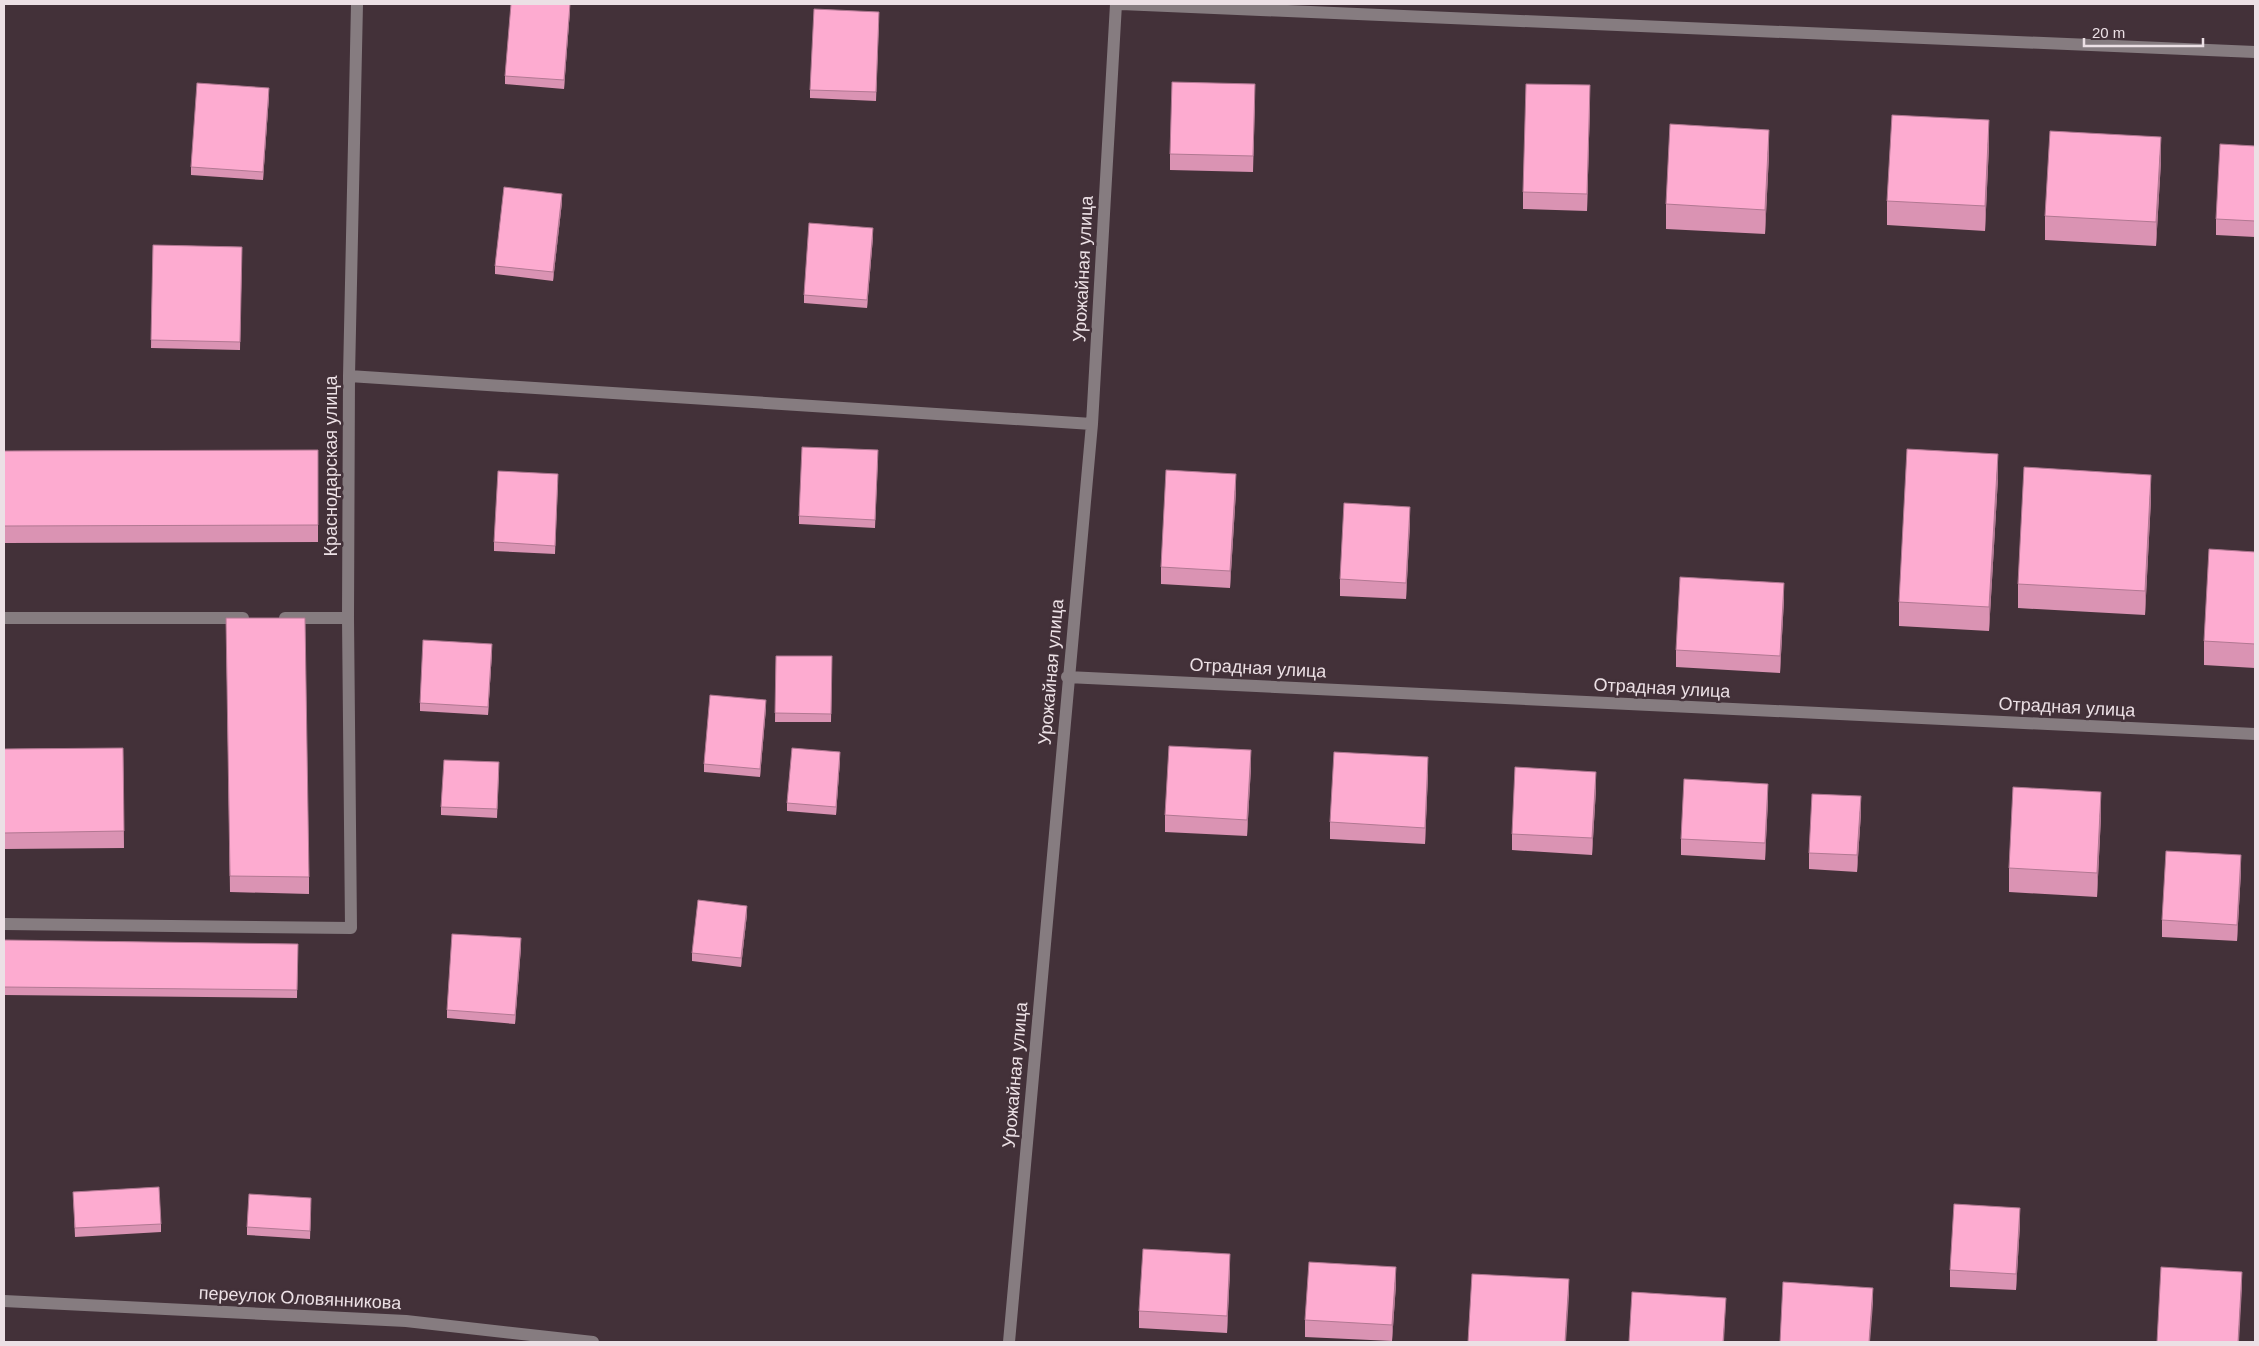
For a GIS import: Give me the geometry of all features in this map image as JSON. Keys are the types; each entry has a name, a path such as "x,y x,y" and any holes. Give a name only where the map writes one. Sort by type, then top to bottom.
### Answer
{"street":[{"name":"Краснодарская улица","path":"4,924 351,928 348,618 349,376 357,4"},
{"name":"Урожайная улица","path":"1008,1342 1092,424 1116,4"},
{"path":"1121,4 2255,52"},
{"path":"349,376 1092,424"},
{"path":"4,618 348,618"},
{"name":"Отрадная улица","path":"1068,677 2255,734"},
{"name":"переулок Оловянникова","path":"4,1301 406,1321 593,1342"}],"building":[{"path":"511,4 570,4 564,80 505,76"},
{"path":"814,9 879,12 876,92 810,90"},
{"path":"1172,82 1255,84 1253,156 1170,154"},
{"path":"197,83 269,88 263,172 191,167"},
{"path":"1526,84 1590,85 1587,194 1523,192"},
{"path":"1892,115 1989,120 1985,206 1887,201"},
{"path":"1670,124 1769,130 1765,210 1666,204"},
{"path":"2050,131 2161,137 2156,222 2045,216"},
{"path":"2220,144 2255,146 2255,221 2216,219"},
{"path":"504,187 562,194 553,272 495,266"},
{"path":"809,223 873,228 867,300 804,295"},
{"path":"153,245 242,247 240,342 151,340"},
{"path":"802,447 878,450 875,520 799,516"},
{"path":"1907,449 1998,454 1989,607 1899,602"},
{"path":"318,450 318,525 4,526 4,451"},
{"path":"2024,467 2151,475 2145,591 2018,584"},
{"path":"1166,470 1236,474 1230,571 1161,567"},
{"path":"498,471 558,474 555,546 494,542"},
{"path":"1344,503 1410,507 1406,583 1340,579"},
{"path":"2209,549 2255,552 2255,644 2204,641"},
{"path":"1680,577 1784,583 1780,656 1676,650"},
{"path":"226,618 305,618 309,877 230,876"},
{"path":"423,640 492,644 488,707 420,703"},
{"path":"776,656 832,656 831,714 775,713"},
{"path":"710,695 766,700 760,769 704,764"},
{"path":"1169,746 1251,750 1247,820 1165,815"},
{"path":"123,748 124,831 4,833 4,749"},
{"path":"792,748 840,752 836,807 787,803"},
{"path":"1334,752 1428,757 1425,828 1330,822"},
{"path":"444,760 499,762 497,809 441,807"},
{"path":"1515,767 1596,772 1592,838 1512,834"},
{"path":"1684,779 1768,784 1765,843 1681,839"},
{"path":"2013,787 2101,792 2097,873 2009,868"},
{"path":"1812,794 1861,796 1857,855 1809,853"},
{"path":"2166,851 2241,855 2237,925 2162,920"},
{"path":"698,900 747,906 741,958 692,953"},
{"path":"452,934 521,938 515,1015 447,1010"},
{"path":"4,940 298,944 297,990 4,987"},
{"path":"159,1187 161,1224 75,1228 73,1192"},
{"path":"249,1194 311,1198 310,1231 247,1227"},
{"path":"1954,1204 2020,1208 2016,1274 1950,1270"},
{"path":"1143,1249 1230,1254 1227,1316 1139,1311"},
{"path":"1309,1262 1396,1267 1392,1325 1305,1320"},
{"path":"2161,1267 2242,1272 2238,1342 2157,1342"},
{"path":"1472,1274 1569,1279 1565,1342 1468,1342"},
{"path":"1783,1282 1873,1288 1869,1342 1780,1342"},
{"path":"1632,1292 1726,1298 1723,1342 1629,1342"}]}
